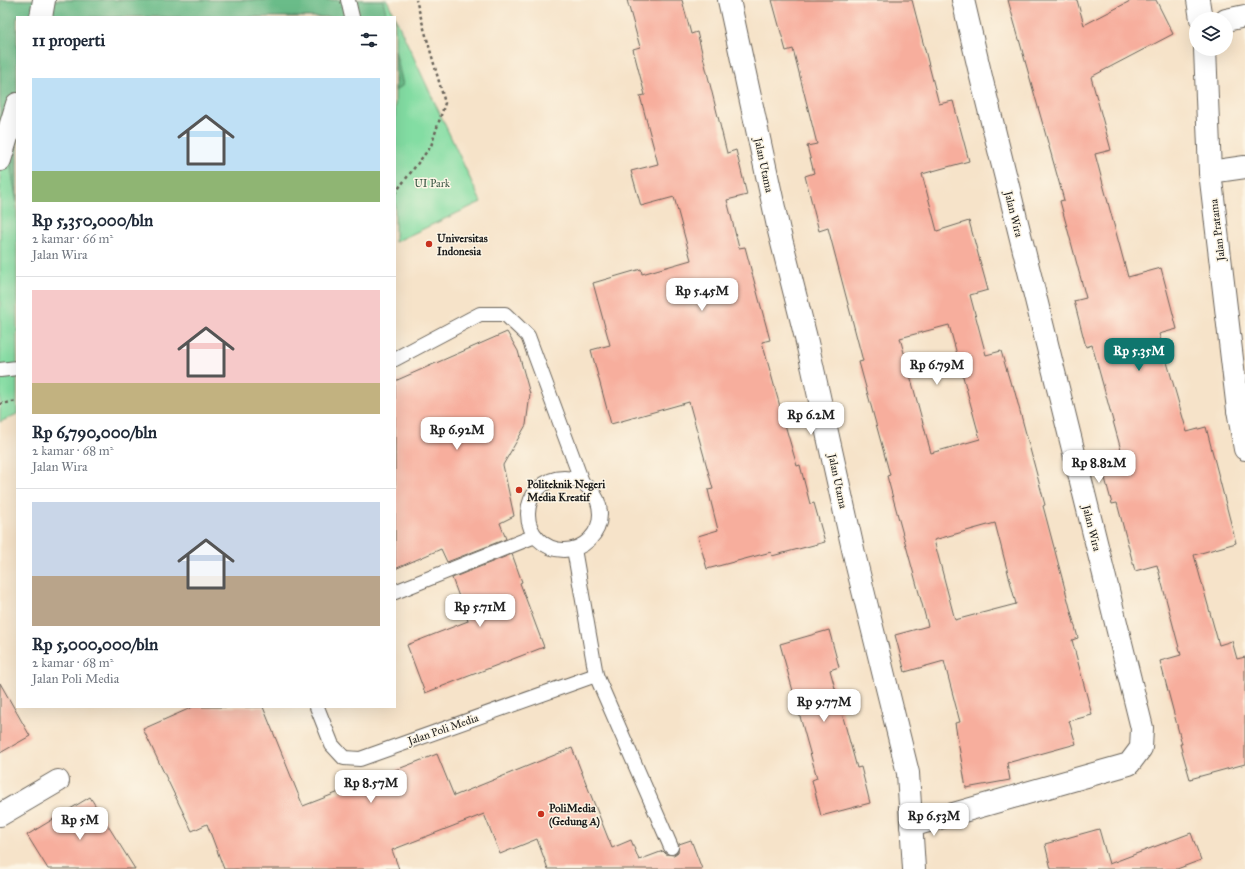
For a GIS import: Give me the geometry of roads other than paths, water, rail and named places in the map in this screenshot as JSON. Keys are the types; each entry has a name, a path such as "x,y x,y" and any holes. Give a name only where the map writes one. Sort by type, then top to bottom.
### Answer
{"street":[{"path":"41,16 44,0"},
{"name":"Jalan Utama","path":"728,0 779,231 806,338 855,558 908,773 914,869"},
{"name":"Jalan Wira","path":"911,826 1128,764 1141,748 1142,728 963,0"},
{"path":"1198,0 1200,12"},
{"path":"1233,19 1245,16"},
{"name":"Jalan Pratama","path":"1205,56 1210,172 1245,449"},
{"path":"0,160 16,107"},
{"path":"1210,172 1245,167"},
{"path":"0,815 58,781"}],"lane":[{"path":"348,0 352,16"},
{"path":"396,358 480,314 505,314 528,336 582,482"},
{"path":"0,370 16,368"},
{"path":"568,478 582,482 594,493 601,509 599,526 589,540 574,549 560,550 546,546 535,536 529,523 528,509 533,496 542,485 554,479 568,478"},
{"path":"396,592 535,536"},
{"path":"574,549 596,675 671,847"},
{"name":"Jalan Poli Media","path":"317,708 332,745 344,758 360,759 596,675"}],"place":[{"name":"Universitas Indonesia","path":"429,244"},
{"name":"Politeknik Negeri Media Kreatif","path":"519,490"},
{"name":"PoliMedia (Gedung A)","path":"541,814"}],"park label":[{"name":"UI Park","path":"432,183"}]}
